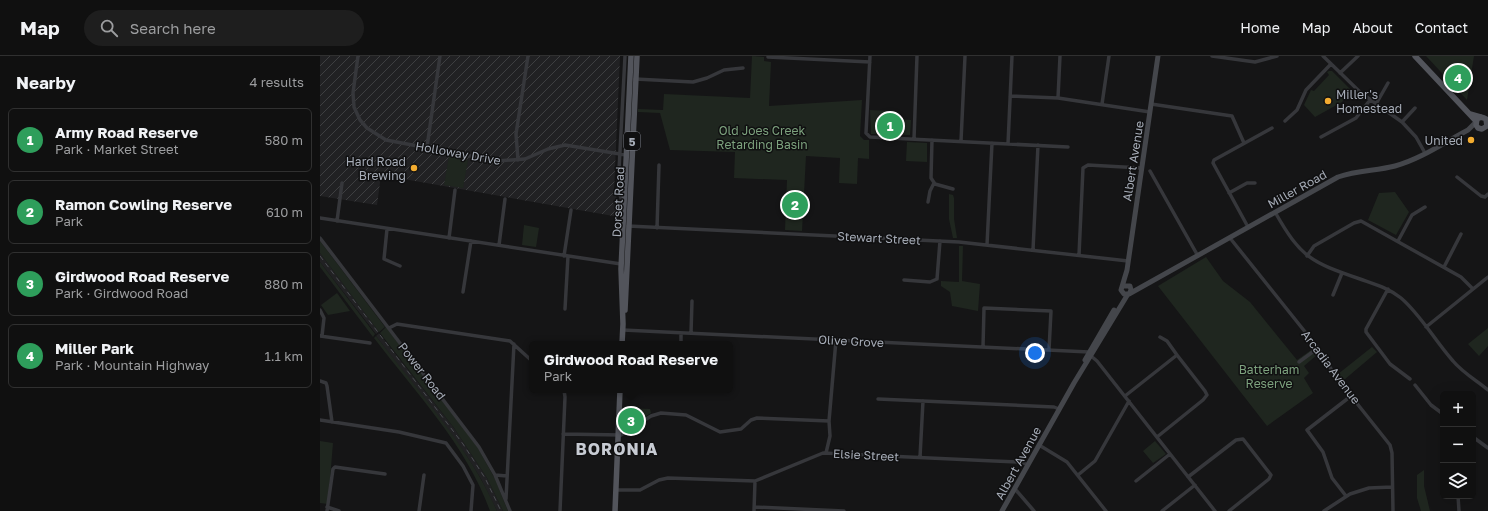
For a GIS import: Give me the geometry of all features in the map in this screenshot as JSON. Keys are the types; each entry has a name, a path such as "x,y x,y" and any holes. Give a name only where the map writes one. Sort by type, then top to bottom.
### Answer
{"main road":[{"name":"Dorset Road","path":"625,226 623,204 631,56"},
{"name":"Dorset Road","path":"622,341 623,264 636,56"},
{"name":"Albert Avenue","path":"1127,286 1128,261 1158,56"},
{"path":"1415,56 1470,114 1487,127"},
{"path":"1480,121 1487,127"},
{"name":"Miller Road","path":"1126,294 1142,287 1338,177 1354,172 1396,166 1425,153 1469,129 1480,121"},
{"path":"1126,294 1121,290 1127,286"},
{"path":"1126,294 1127,286"},
{"name":"Miller Road","path":"1127,286 1142,287"},
{"name":"Albert Avenue","path":"1002,511 1090,354 1126,294"},
{"path":"615,511 620,393"}],"street":[{"name":"Holloway Drive","path":"358,56 352,93 354,107 360,120 366,128 381,138 497,161 518,160 548,149 565,145 626,155"},
{"path":"427,147 440,56"},
{"path":"518,160 516,134 528,56"},
{"path":"623,204 618,189 625,56"},
{"path":"870,56 866,134 870,137 1068,147"},
{"path":"914,139 917,56"},
{"path":"961,141 964,56"},
{"path":"1008,144 1012,56"},
{"path":"1058,98 1060,56"},
{"path":"1102,104 1109,56"},
{"path":"1212,56 1255,62 1277,56"},
{"path":"1323,56 1370,100 1402,122 1416,137 1425,153"},
{"path":"1340,73 1358,56"},
{"path":"768,57 870,62"},
{"path":"1285,121 1297,110 1306,90 1331,64"},
{"path":"635,79 693,82 707,78 724,70 743,68"},
{"path":"1376,104 1388,83"},
{"path":"1010,96 1058,98 1150,112"},
{"path":"1321,138 1356,118 1370,100"},
{"path":"1151,104 1232,116 1244,143"},
{"path":"1402,122 1415,108"},
{"path":"1248,227 1213,163 1214,160 1272,128"},
{"path":"932,140 930,175 934,183 953,189"},
{"path":"987,244 992,143"},
{"path":"1033,250 1038,145"},
{"path":"657,228 659,165"},
{"path":"1079,255 1083,168 1088,166 1142,168"},
{"path":"1150,171 1198,256"},
{"path":"1456,177 1481,196 1485,197 1488,194"},
{"path":"337,221 342,183"},
{"path":"928,202 930,191 934,183"},
{"path":"1229,193 1247,183 1255,183"},
{"path":"449,238 455,190"},
{"path":"499,245 504,199"},
{"path":"1398,241 1412,215 1425,207"},
{"path":"565,309 566,256 571,210"},
{"path":"1275,212 1290,238 1307,256 1318,264 1388,289 1406,303 1453,362 1487,388"},
{"path":"320,218 623,264"},
{"path":"1307,256 1314,246 1358,221 1398,241 1465,279 1473,289"},
{"name":"Stewart Street","path":"625,226 987,244 1128,261"},
{"path":"387,229 384,259 400,266"},
{"path":"1444,267 1461,234"},
{"name":"Power Road","path":"320,238 473,437 496,475 510,511"},
{"name":"Arcadia Avenue","path":"1230,238 1318,348 1351,396 1390,445 1392,453 1393,511"},
{"path":"463,292 471,241"},
{"path":"904,280 930,282 937,278 940,241"},
{"path":"1334,295 1342,273"},
{"path":"1426,327 1488,277"},
{"path":"1388,289 1366,329 1366,332 1390,364 1410,379"},
{"path":"691,333 692,301"},
{"path":"983,347 984,308 1036,310 1051,311 1049,350"},
{"path":"320,310 324,321 321,336 370,343"},
{"path":"389,328 397,324 510,341 529,358"},
{"name":"Olive Grove","path":"623,327 681,333 1078,351 1090,354"},
{"path":"681,333 681,341"},
{"path":"365,337 365,342"},
{"path":"1157,437 1203,400 1207,395 1167,341 1160,337"},
{"path":"826,453 830,436 829,421 836,340"},
{"path":"506,502 514,344"},
{"path":"1299,362 1318,348"},
{"path":"1090,354 1129,401 1215,511"},
{"path":"1125,396 1177,355"},
{"path":"320,381 326,383 328,386 332,422"},
{"path":"1415,385 1431,405 1440,412"},
{"path":"560,511 565,393"},
{"path":"1346,496 1332,478 1323,452 1307,430 1351,396"},
{"path":"878,399 1054,407 1059,409"},
{"path":"920,457 923,401"},
{"path":"1078,475 1095,460 1129,401"},
{"path":"563,434 618,436 626,433 651,416 661,413 686,415 720,432 741,429 751,420 757,418 829,421"},
{"path":"320,420 399,432 446,443 463,466 473,485 471,511"},
{"path":"1188,477 1236,440 1243,439 1271,475 1269,479 1229,511"},
{"path":"1476,439 1488,448"},
{"path":"1039,445 1067,462 1106,511"},
{"name":"Elsie Street","path":"616,490 640,490 659,480 668,478 755,481 826,453 1021,462 1028,465"},
{"path":"1136,481 1170,454"},
{"path":"337,510 327,509 333,469 335,467 385,474"},
{"path":"419,511 424,475"},
{"path":"496,475 508,476"},
{"path":"755,481 754,509 844,511"},
{"path":"1162,511 1195,485"},
{"path":"1324,511 1346,496 1369,488 1392,487"},
{"path":"1015,488 1034,511"},
{"path":"1458,499 1459,511"}],"shaded area":[{"path":"320,56 620,56 614,191 619,204 619,217 381,175 377,205 320,196"},
{"path":"320,253 379,332 376,334 320,262"},
{"path":"379,333 454,428 487,478 503,511 497,511 481,479 466,455 376,336"}],"green space":[{"name":"Old Joes Creek Retarding Basin","path":"752,56 764,57 764,61 771,62 769,106 862,100 860,136 864,140 869,140 869,159 858,158 857,184 839,183 840,158 806,156 802,231 785,230 787,180 734,178 735,152 670,150 660,113 638,112 638,109 663,110 664,94 750,98"},
{"path":"1426,56 1474,56 1467,100"},
{"path":"1332,71 1352,91 1342,102 1315,117 1304,105 1311,90 1314,91 1329,75 1327,72"},
{"path":"870,110 891,111 891,119 911,120 910,135 871,134"},
{"path":"907,142 927,143 927,162 906,161"},
{"path":"449,156 468,160 463,188 444,185"},
{"path":"1395,192 1409,212 1396,235 1368,220 1379,193"},
{"path":"949,194 953,195 954,198 954,219 957,238 953,238 949,219"},
{"path":"524,225 539,228 536,247 522,245"},
{"path":"320,241 385,327 379,332 320,253"},
{"path":"959,246 963,246 962,281 980,284 978,311 952,306 950,292 941,286 941,281 959,282"},
{"name":"Batterham Reserve","path":"1206,257 1223,281 1250,302 1297,360 1314,348 1318,354 1304,366 1309,373 1304,378 1313,393 1267,426 1158,286"},
{"path":"320,262 375,334 373,337 320,267"},
{"path":"337,293 350,311 328,315 321,305"},
{"path":"386,327 478,448 495,479 508,511 503,511 487,478 454,428 380,333"},
{"path":"1488,328 1488,346 1479,356 1468,344"},
{"path":"376,336 458,442 486,488 497,511 490,511 468,464 454,442 423,399 374,338"},
{"path":"1372,347 1377,352 1344,380 1338,374"},
{"path":"624,408 650,409 651,413 625,430 623,429"},
{"path":"320,441 333,443 328,504 320,503"},
{"path":"1155,441 1166,454 1153,463 1143,451"},
{"path":"1424,470 1424,486 1430,511 1421,511 1417,498 1417,475"}],"railway":[{"path":"320,256 463,444 485,478 501,511"}],"place":[{"name":"Miller Park","path":"1458,78"},
{"name":"Miller's Homestead","path":"1328,101"},
{"name":"Army Road Reserve","path":"890,126"},
{"name":"United","path":"1471,140"},
{"name":"Hard Road Brewing","path":"414,168"},
{"name":"Ramon Cowling Reserve","path":"795,205"},
{"name":"Girdwood Road Reserve","path":"631,421"}],"district":[{"name":"BORONIA","path":"617,449"}]}
